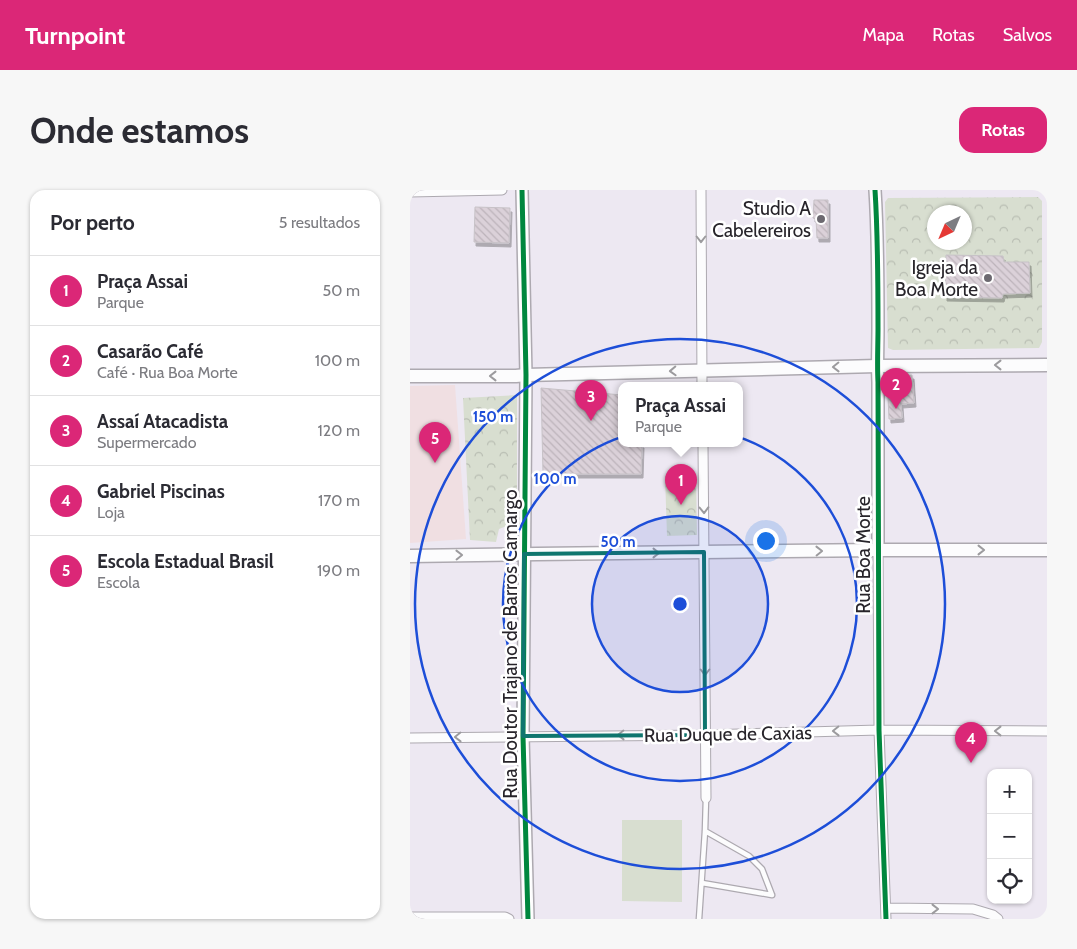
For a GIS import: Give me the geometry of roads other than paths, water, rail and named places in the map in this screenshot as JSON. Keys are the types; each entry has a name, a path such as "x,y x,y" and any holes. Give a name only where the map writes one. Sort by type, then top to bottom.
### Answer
{"main road":[{"path":"410,376 516,376 877,366 1047,365"},
{"path":"410,556 878,550 1047,550"}],"street":[{"path":"410,192 502,190"},
{"name":"Rua Doutor Trajano de Barros Camargo","path":"522,190 526,375 523,736 528,919"},
{"path":"701,190 702,382"},
{"name":"Rua Boa Morte","path":"875,190 878,331 879,730 886,919"},
{"path":"703,447 706,798"},
{"name":"Rua Duque de Caxias","path":"410,738 705,735 879,730 1047,731"},
{"path":"886,908 973,909 993,915 998,919"},
{"path":"410,917 505,916 510,919"}],"lane":[{"path":"699,919 706,798"},
{"path":"702,883 772,895 762,869 749,856 705,831"}],"place":[{"name":"Studio A Cabelereiros","path":"821,219"},
{"name":"Igreja da Boa Morte","path":"988,278"},
{"name":"Casarão Café","path":"896,409"},
{"name":"Assaí Atacadista","path":"591,421"},
{"name":"Escola Estadual Brasil","path":"435,463"},
{"name":"Praça Assai","path":"681,505"},
{"name":"Gabriel Piscinas","path":"971,763"}]}
